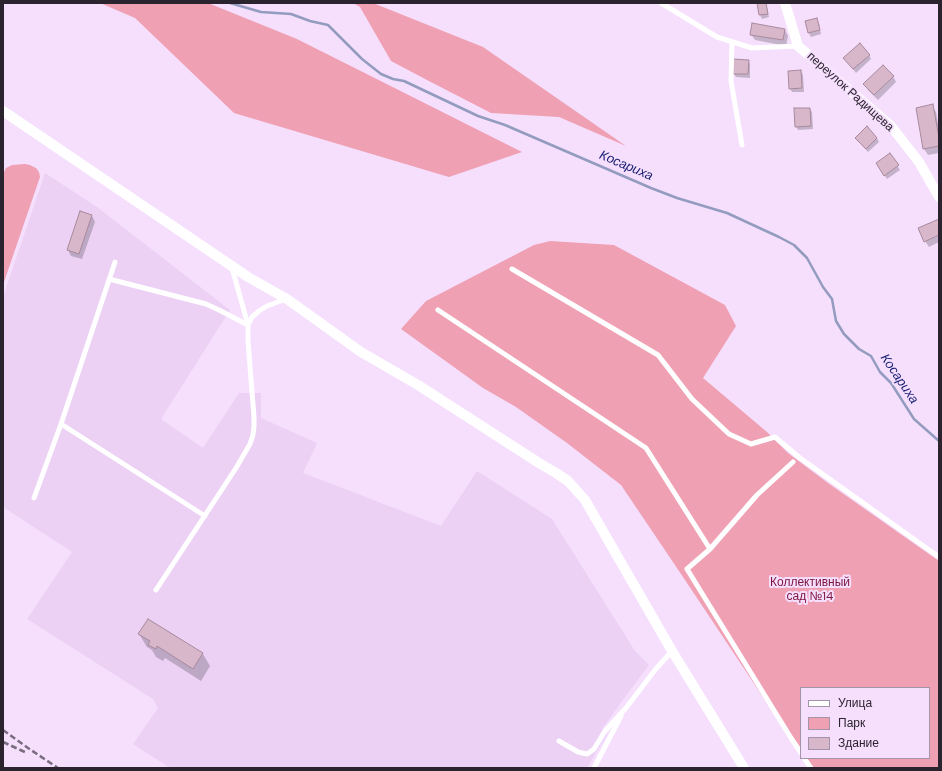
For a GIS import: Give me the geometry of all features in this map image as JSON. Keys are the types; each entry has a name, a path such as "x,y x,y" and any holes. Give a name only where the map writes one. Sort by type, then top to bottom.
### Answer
{"street":[{"name":"переулок Радищева","path":"785,3 798,46 890,126 919,162 939,197"},
{"path":"3,111 248,277 287,299 361,352 418,385 568,481 584,500 672,651 744,768"}],"lane":[{"path":"661,3 717,37 732,42 752,48 798,46"},
{"path":"732,42 731,80 742,145"},
{"path":"34,498 61,424 115,262"},
{"path":"156,590 246,451 253,435 254,416 248,325 232,266"},
{"path":"512,270 658,355 692,399 729,434 751,444 775,437 800,458 939,558"},
{"path":"109,279 206,304 248,325"},
{"path":"248,325 252,317 259,311 267,306 287,299"},
{"path":"438,310 646,448 710,549"},
{"path":"61,424 205,516"},
{"path":"793,462 757,495 710,549 687,569 800,752"},
{"path":"560,741 578,752 587,754 594,749 605,731 626,708 655,670 672,651"},
{"path":"594,768 626,708"},
{"path":"805,759 811,768"}],"shaded area":[{"path":"45,173 97,207 230,310 161,419 203,448 239,393 261,393 261,418 317,443 303,473 441,526 477,471 552,519 635,651 649,665 602,729 607,734 587,768 170,768 133,744 158,708 153,699 27,619 72,552 3,507 3,297"}],"green space":[{"path":"100,3 208,3 297,39 522,152 449,177 234,113 135,18"},
{"path":"353,3 373,3 483,47 626,146 559,117 491,113 427,80 391,61 360,7"},
{"path":"25,164 36,168 40,177 3,285 3,174 6,168 12,165"},
{"name":"Коллективный сад №14","path":"550,241 614,245 725,305 736,326 703,378 767,432 788,453 939,561 939,768 810,768 805,759 930,759 930,687 800,687 800,752 621,485 567,443 516,407 483,388 401,329 426,301 534,245"}],"building":[{"path":"757,3 766,3 768,14 759,15"},
{"path":"817,18 820,30 808,33 805,21"},
{"path":"752,23 785,29 783,40 750,35"},
{"path":"860,43 870,55 853,69 843,58"},
{"path":"733,59 749,60 748,74 733,74"},
{"path":"883,65 894,76 874,95 863,84"},
{"path":"801,70 802,88 789,89 788,71"},
{"path":"933,104 939,146 923,149 916,108"},
{"path":"794,108 810,108 811,126 795,127"},
{"path":"867,126 877,138 866,149 855,138"},
{"path":"890,153 899,165 884,176 876,163"},
{"path":"80,211 92,215 79,254 67,250"},
{"path":"939,219 939,235 924,242 918,228"},
{"path":"148,619 203,653 193,669 157,646 156,649 148,645 150,641 138,634"}],"waterway":[{"name":"Косариха","path":"230,3 261,12 291,14 310,21 328,25 362,59 381,74 393,79 404,81 478,116 505,125 651,188 677,198 727,213 794,245 807,258 823,287 832,299 836,321 844,334 859,349 871,356 880,372 891,383 914,419 939,441"}],"railway":[{"path":"3,730 58,768"},
{"path":"3,742 27,753"}]}
